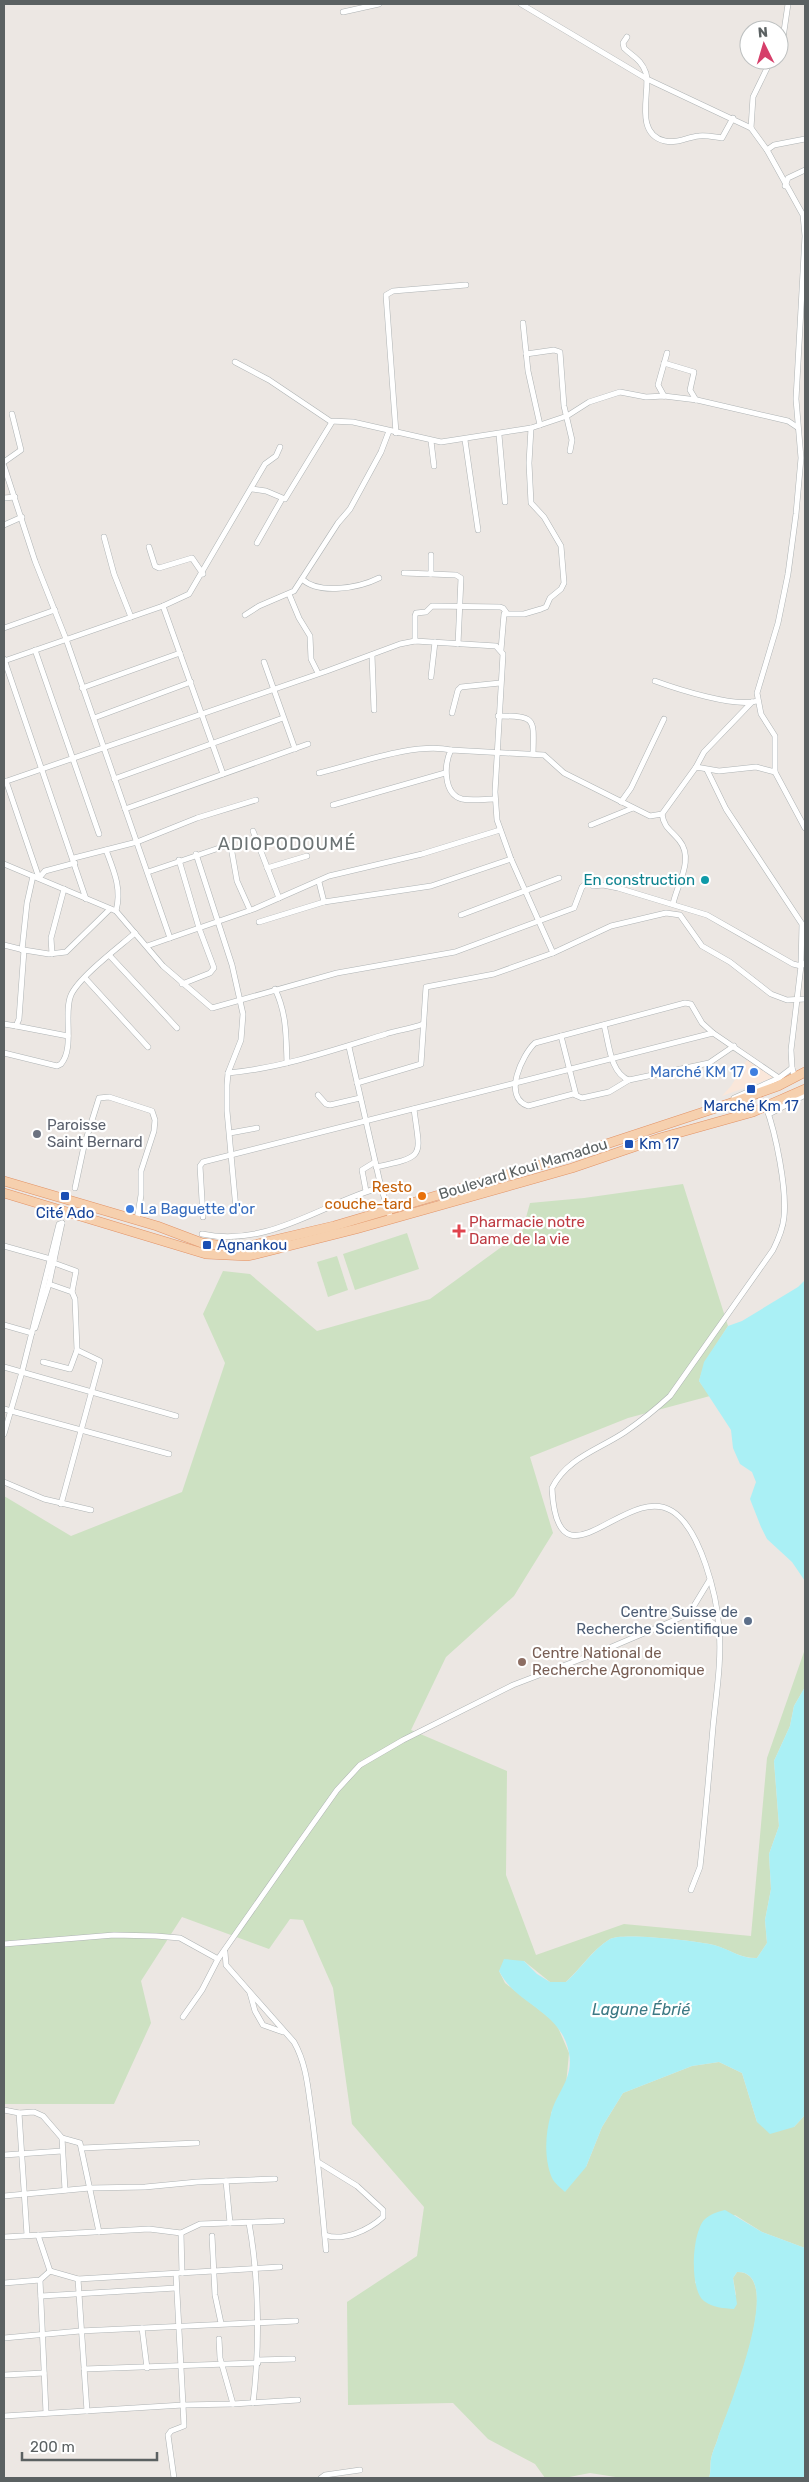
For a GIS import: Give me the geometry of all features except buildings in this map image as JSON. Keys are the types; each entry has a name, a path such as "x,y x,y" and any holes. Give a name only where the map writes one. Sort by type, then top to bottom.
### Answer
{"main road":[{"name":"Boulevard Koui Mamadou","path":"4,1181 137,1221 202,1243 231,1247 249,1246 334,1226 567,1157 697,1114 779,1082 795,1078 805,1072"},
{"path":"779,1082 784,1100"},
{"name":"Boulevard Koui Mamadou","path":"4,1193 180,1247 231,1257 262,1254 572,1168 660,1138 768,1110 805,1089"}],"street":[{"path":"343,12 379,4"},
{"path":"319,774 415,749 434,748 496,754 544,755 564,773 633,808 650,816 662,814 696,767 704,752 755,702 778,623 790,564 801,458 795,425 804,312 805,233 803,215 766,150 751,128 647,79 521,4"},
{"path":"786,20 788,4"},
{"path":"627,37 624,48 640,60 647,79 645,112 652,134 660,140 674,142 699,136 722,138 733,118"},
{"path":"751,128 753,97 766,70"},
{"path":"766,150 771,146 805,139"},
{"path":"785,186 788,178 805,170"},
{"path":"396,433 386,295 393,291 466,284"},
{"path":"522,323 540,426"},
{"path":"526,354 554,350 560,352 566,416 572,440 570,451"},
{"path":"664,396 658,385 668,353"},
{"path":"235,362 269,380 332,422 353,422 431,441 466,440 540,426 566,416 590,402 614,394 633,393 653,398 664,396 697,400 795,425"},
{"path":"664,363 693,371 690,390 697,400"},
{"path":"4,462 20,453 21,450 12,414"},
{"path":"257,543 282,499 286,498 332,422"},
{"path":"416,640 416,613 426,612 432,606 500,607 506,612 519,614 546,607 550,598 561,589 564,583 561,546 546,520 531,503 529,462 531,428"},
{"path":"245,615 259,606 289,594 302,579 338,523 350,509 381,452 389,431"},
{"path":"499,435 504,466 505,502"},
{"path":"466,440 478,530"},
{"path":"431,441 434,466"},
{"path":"86,899 75,861 4,660 163,606 189,594 203,574 265,464 276,456 280,447"},
{"path":"4,466 35,561 66,639 170,938"},
{"path":"252,489 266,491 282,499"},
{"path":"4,498 15,497"},
{"path":"4,525 22,517"},
{"path":"104,536 114,574 130,617"},
{"path":"149,547 155,566 159,568 192,558 203,574"},
{"path":"431,555 431,574"},
{"path":"404,573 459,576 462,582 458,644"},
{"path":"302,579 309,586 348,588 367,584 379,578"},
{"path":"289,594 299,618 310,636 311,659 318,673"},
{"path":"163,606 223,774"},
{"path":"4,628 55,610"},
{"path":"506,612 501,650 494,799 500,830 511,859 553,953"},
{"path":"39,878 5,781 41,767 273,690 400,644 416,640 496,646 501,650"},
{"path":"431,678 435,642"},
{"path":"35,650 99,834"},
{"path":"82,688 180,654"},
{"path":"372,655 374,710"},
{"path":"264,662 295,750"},
{"path":"655,681 693,693 755,702"},
{"path":"94,718 191,682"},
{"path":"452,713 458,690 461,688 500,683"},
{"path":"755,702 775,736 774,772 805,828"},
{"path":"498,716 531,720 534,726 533,754"},
{"path":"114,779 283,718"},
{"path":"621,802 631,788 664,719"},
{"path":"125,809 308,744"},
{"path":"452,750 445,773 453,791 460,798 494,799"},
{"path":"696,767 707,770 756,767 774,772"},
{"path":"707,770 726,809 802,924 803,965 791,1050 792,1068 795,1078"},
{"path":"333,805 445,773"},
{"path":"39,878 45,871 106,850 137,842 197,818 256,800"},
{"path":"591,825 633,808"},
{"path":"662,814 664,824 679,840 686,858 673,904"},
{"path":"147,946 250,910 337,874 422,854 500,830"},
{"path":"253,831 279,898"},
{"path":"148,872 196,854 225,845 230,846 237,881 250,910"},
{"path":"106,850 116,876 119,891 116,911"},
{"path":"196,854 241,1000 243,1028 228,1073 227,1111 236,1209"},
{"path":"267,868 307,856"},
{"path":"259,922 324,902 430,886 511,859"},
{"path":"179,860 199,928 214,965 213,970 182,984"},
{"path":"4,864 116,911 182,984 212,1008 275,989 346,971 455,952 576,906 582,887 589,880 593,886 603,885 618,888 712,918 793,964 803,965"},
{"path":"16,1026 21,1007 27,902 33,876"},
{"path":"461,915 559,878"},
{"path":"319,882 324,902"},
{"path":"52,954 51,938 64,889"},
{"path":"4,945 52,954 66,952 110,909"},
{"path":"357,1083 422,1064 426,987 486,976 553,953 611,926 676,913 686,922 706,950 723,957 772,994 783,999 805,999"},
{"path":"4,1053 57,1066 64,1062 71,995 86,978 136,933"},
{"path":"110,956 177,1028"},
{"path":"86,978 148,1048"},
{"path":"275,989 280,1000 287,1029 287,1063"},
{"path":"576,1094 528,1106 515,1094 514,1082 532,1045 685,1003 691,1004 702,1023 713,1033 734,1046 779,1082 792,1068"},
{"path":"4,1024 68,1036"},
{"path":"228,1073 254,1071 287,1063 349,1047 423,1024"},
{"path":"604,1025 613,1064 621,1078 629,1080"},
{"path":"203,1216 200,1164 514,1082 713,1033"},
{"path":"561,1036 576,1094 582,1098 609,1092 629,1080 710,1063 734,1046"},
{"path":"349,1047 381,1187 391,1219"},
{"path":"318,1094 326,1104 360,1098"},
{"path":"691,1890 700,1867 718,1683 719,1628 710,1580 701,1551 690,1530 673,1511 657,1505 639,1508 586,1536 574,1536 564,1531 556,1515 552,1488 566,1467 649,1416 670,1396 773,1250 782,1229 784,1216 780,1170 768,1110 805,1095"},
{"path":"76,1188 84,1146 100,1098 109,1096 152,1111 155,1120 154,1131 141,1171 141,1195 137,1221"},
{"path":"366,1191 362,1170 376,1165 406,1160 416,1156 419,1151 414,1109"},
{"path":"230,1133 257,1128"},
{"path":"202,1234 229,1237 258,1234 290,1225 366,1191 381,1187"},
{"path":"4,1434 7,1410 22,1372 32,1333 53,1261 62,1223 59,1224 53,1261 49,1284 32,1333"},
{"path":"4,1246 53,1261 76,1271 72,1292 75,1299 77,1350 70,1369 43,1362"},
{"path":"49,1284 72,1292"},
{"path":"4,1325 32,1333"},
{"path":"61,1504 100,1361 77,1350"},
{"path":"4,1367 93,1390 176,1416"},
{"path":"7,1410 169,1454"},
{"path":"4,1482 61,1504 91,1510"},
{"path":"183,2017 218,1959 225,1952 337,1790 360,1765 403,1740 513,1686 689,1614 710,1580"},
{"path":"689,1614 709,1620 719,1628"},
{"path":"4,1944 114,1934 156,1936 180,1938 218,1959"},
{"path":"225,1952 226,1966 249,1990 300,2053 306,2072 318,2162 326,2250"},
{"path":"214,1968 226,1966"},
{"path":"249,1990 255,2011 263,2024 284,2032"},
{"path":"4,2110 19,2113 34,2112 42,2116 62,2138 80,2143 99,2232"},
{"path":"19,2113 27,2235"},
{"path":"62,2138 65,2190"},
{"path":"82,2148 198,2143"},
{"path":"4,2155 62,2151"},
{"path":"318,2162 357,2186 383,2210 382,2217 376,2223 353,2234 333,2238 325,2235"},
{"path":"4,2196 90,2188 145,2187 275,2179"},
{"path":"226,2181 230,2223"},
{"path":"4,2237 149,2229 181,2233 200,2224 282,2221"},
{"path":"249,2223 254,2268 258,2361 253,2403"},
{"path":"174,2478 168,2435 171,2431 184,2426 180,2326 176,2288 179,2274 181,2233"},
{"path":"38,2235 50,2272"},
{"path":"212,2236 215,2295 220,2323"},
{"path":"50,2272 78,2279 280,2267"},
{"path":"4,2283 40,2280 50,2272"},
{"path":"78,2279 80,2331 87,2411"},
{"path":"40,2280 46,2413"},
{"path":"41,2296 176,2288"},
{"path":"4,2338 80,2331 220,2323 296,2321"},
{"path":"142,2328 147,2368"},
{"path":"219,2339 222,2364 233,2404"},
{"path":"84,2369 147,2368 293,2359"},
{"path":"4,2375 44,2373"},
{"path":"4,2416 184,2404 233,2404 298,2400"},
{"path":"321,2478 325,2475 360,2470"}],"shaded area":[{"name":"Marché KM 17","path":"749,1057 775,1077 722,1096 731,1086"}],"green space":[{"path":"683,1184 728,1326 705,1362 699,1381 710,1396 628,1418 530,1457 553,1533 514,1596 446,1657 411,1730 507,1771 506,1875 536,1955 624,1924 751,1936 767,1758 805,1649 805,1687 794,1706 790,1726 774,1761 779,1826 769,1854 771,1889 765,1920 767,1943 757,1958 745,1957 705,1943 629,1936 617,1937 604,1943 566,1982 550,1982 524,1961 499,1971 505,1983 556,2023 569,2053 566,2085 551,2113 586,2167 602,2127 623,2093 692,2066 719,2062 742,2073 757,2122 794,2127 805,2115 805,2248 762,2232 735,2215 697,2236 695,2283 736,2295 733,2278 737,2272 751,2278 757,2294 756,2318 750,2346 732,2403 712,2454 709,2478 622,2478 590,2473 564,2478 545,2478 535,2464 488,2439 453,2403 348,2405 347,2302 417,2256 424,2207 352,2124 333,1988 303,1920 290,1919 269,1949 182,1917 141,1981 151,2023 114,2104 4,2104 4,1496 71,1536 182,1492 225,1363 203,1314 223,1271 250,1274 317,1331 430,1299 522,1232 530,1203 584,1198"},
{"path":"407,1233 419,1269 355,1290 343,1254"},
{"path":"337,1256 348,1290 328,1297 317,1262"}],"water":[{"path":"805,1280 805,1581 792,1562 767,1539 750,1499 756,1482 752,1472 740,1464 733,1448 731,1430 699,1381 704,1362 728,1326 742,1321 798,1287"},
{"name":"Lagune Ébrié","path":"805,1687 805,2115 794,2127 770,2134 757,2122 742,2073 719,2062 692,2066 623,2093 602,2127 586,2167 565,2192 556,2184 549,2171 546,2146 553,2106 569,2071 569,2053 557,2027 548,2017 516,1993 507,1983 499,1971 504,1959 524,1961 537,1974 550,1982 566,1982 604,1943 617,1937 629,1936 693,1941 714,1945 745,1957 757,1958 767,1943 765,1920 771,1889 769,1854 779,1826 774,1761 790,1726 794,1706"},
{"path":"725,2210 762,2232 805,2248 805,2478 709,2478 712,2454 741,2375 749,2346 755,2318 757,2294 751,2278 737,2272 733,2278 737,2304 734,2309 711,2305 699,2295 694,2274 694,2261 700,2227 709,2216"}],"place":[{"name":"En construction","path":"705,880"},
{"name":"Marché KM 17","path":"754,1072"},
{"name":"Marché Km 17","path":"751,1089"},
{"name":"Paroisse Saint Bernard","path":"37,1134"},
{"name":"Km 17","path":"629,1144"},
{"name":"Cité Ado","path":"65,1196"},
{"name":"Resto couche-tard","path":"422,1196"},
{"name":"La Baguette d'or","path":"130,1209"},
{"name":"Pharmacie notre Dame de la vie","path":"459,1231"},
{"name":"Agnankou","path":"207,1245"},
{"name":"Centre Suisse de Recherche Scientifique","path":"748,1621"},
{"name":"Centre National de Recherche Agronomique","path":"522,1662"}],"district":[{"name":"ADIOPODOUMÉ","path":"287,844"}]}
